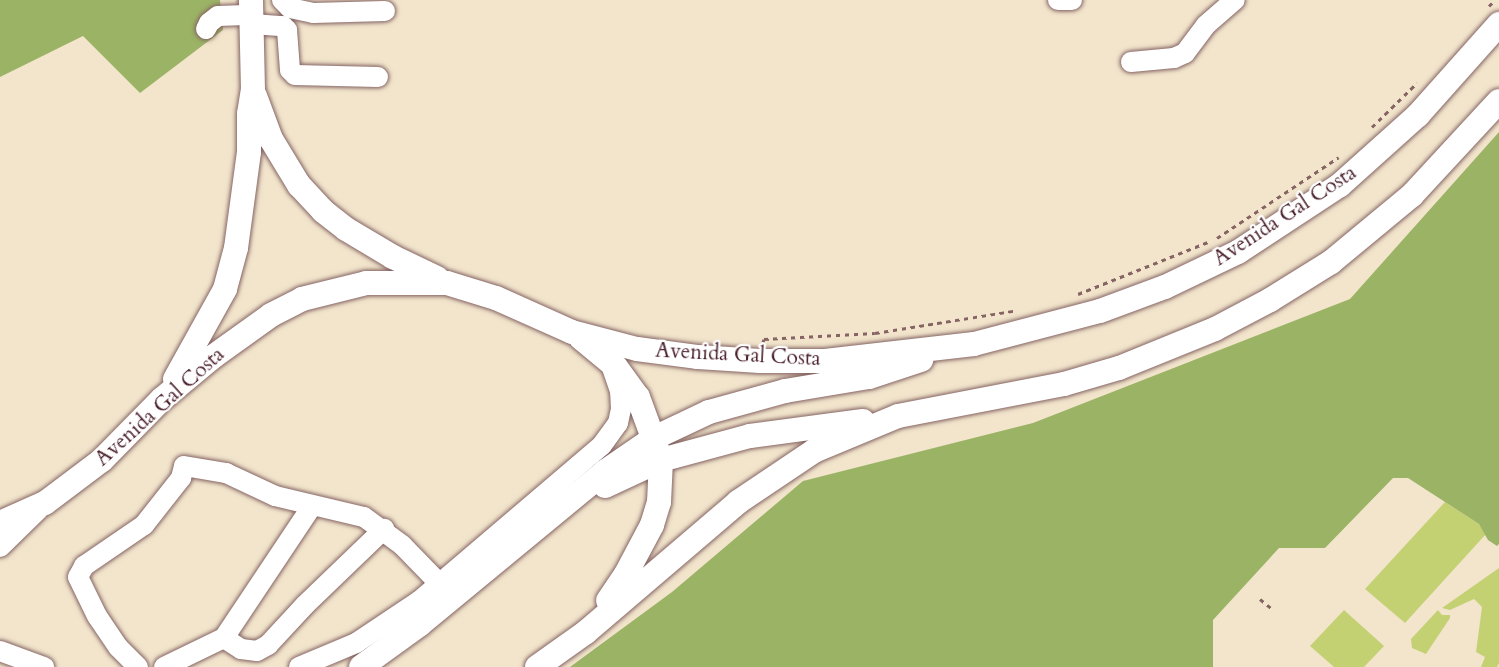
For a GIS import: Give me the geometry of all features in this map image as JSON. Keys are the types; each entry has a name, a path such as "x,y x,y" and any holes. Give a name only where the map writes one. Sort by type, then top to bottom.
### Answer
{"main road":[{"path":"162,399 192,353 225,289 245,194 253,90 252,13"},
{"name":"Avenida Gal Costa","path":"0,524 45,503 102,460 162,399 214,356 271,315 302,299 366,283 447,283 496,298 572,332 637,349 698,357 760,361 825,361 974,344 1100,312 1165,287 1238,252 1340,185 1418,115 1499,24"},
{"path":"253,90 271,139 299,185 323,211 346,229 393,257 447,283"},
{"path":"657,449 898,416 1064,384 1119,368 1215,329 1261,305 1331,262 1412,195 1499,102"},
{"path":"572,332 608,359 638,397 657,449 659,502 652,525 626,574 586,632"},
{"path":"361,664 419,625 565,505 657,449 709,412 784,391 869,377 974,344"},
{"path":"537,667 586,632 729,509 771,477 814,451 898,416"},
{"path":"0,534 45,503"}],"street":[{"path":"282,0 291,8 313,13 385,11"},
{"path":"1058,0 1072,0"},
{"path":"1131,62 1174,58 1185,53 1206,25 1235,0"},
{"path":"206,29 209,22 218,16 252,13 284,26 288,30 290,70 295,75 378,77"},
{"path":"299,667 356,643 389,623 590,457 607,440 618,423 621,409 620,391 608,359"},
{"path":"138,667 118,647 97,616 78,577 84,566 144,525 181,478 184,466 226,473 275,496 364,517 384,530 439,583"},
{"path":"0,547 45,503"},
{"path":"164,667 224,638 312,506"},
{"path":"224,638 249,651 257,651 268,645 305,605 384,530"},
{"path":"0,651 44,667"}],"path":[{"path":"1260,599 1271,608"}],"green space":[{"path":"0,0 220,0 223,30 140,93 83,36 0,77"},
{"path":"1499,132 1499,544 1497,546 1488,540 1479,524 1408,478 1393,478 1325,548 1279,548 1213,620 1213,667 570,667 672,592 803,481 1033,423 1350,299"},
{"path":"1445,502 1479,524 1486,534 1405,623 1365,589"},
{"path":"1499,568 1499,663 1497,667 1481,667 1485,657 1476,652 1482,607 1474,599 1450,610 1442,608"},
{"path":"1344,610 1384,646 1364,667 1334,667 1310,646"},
{"path":"1438,610 1442,615 1450,615 1450,618 1426,654 1412,648 1411,639"}]}
